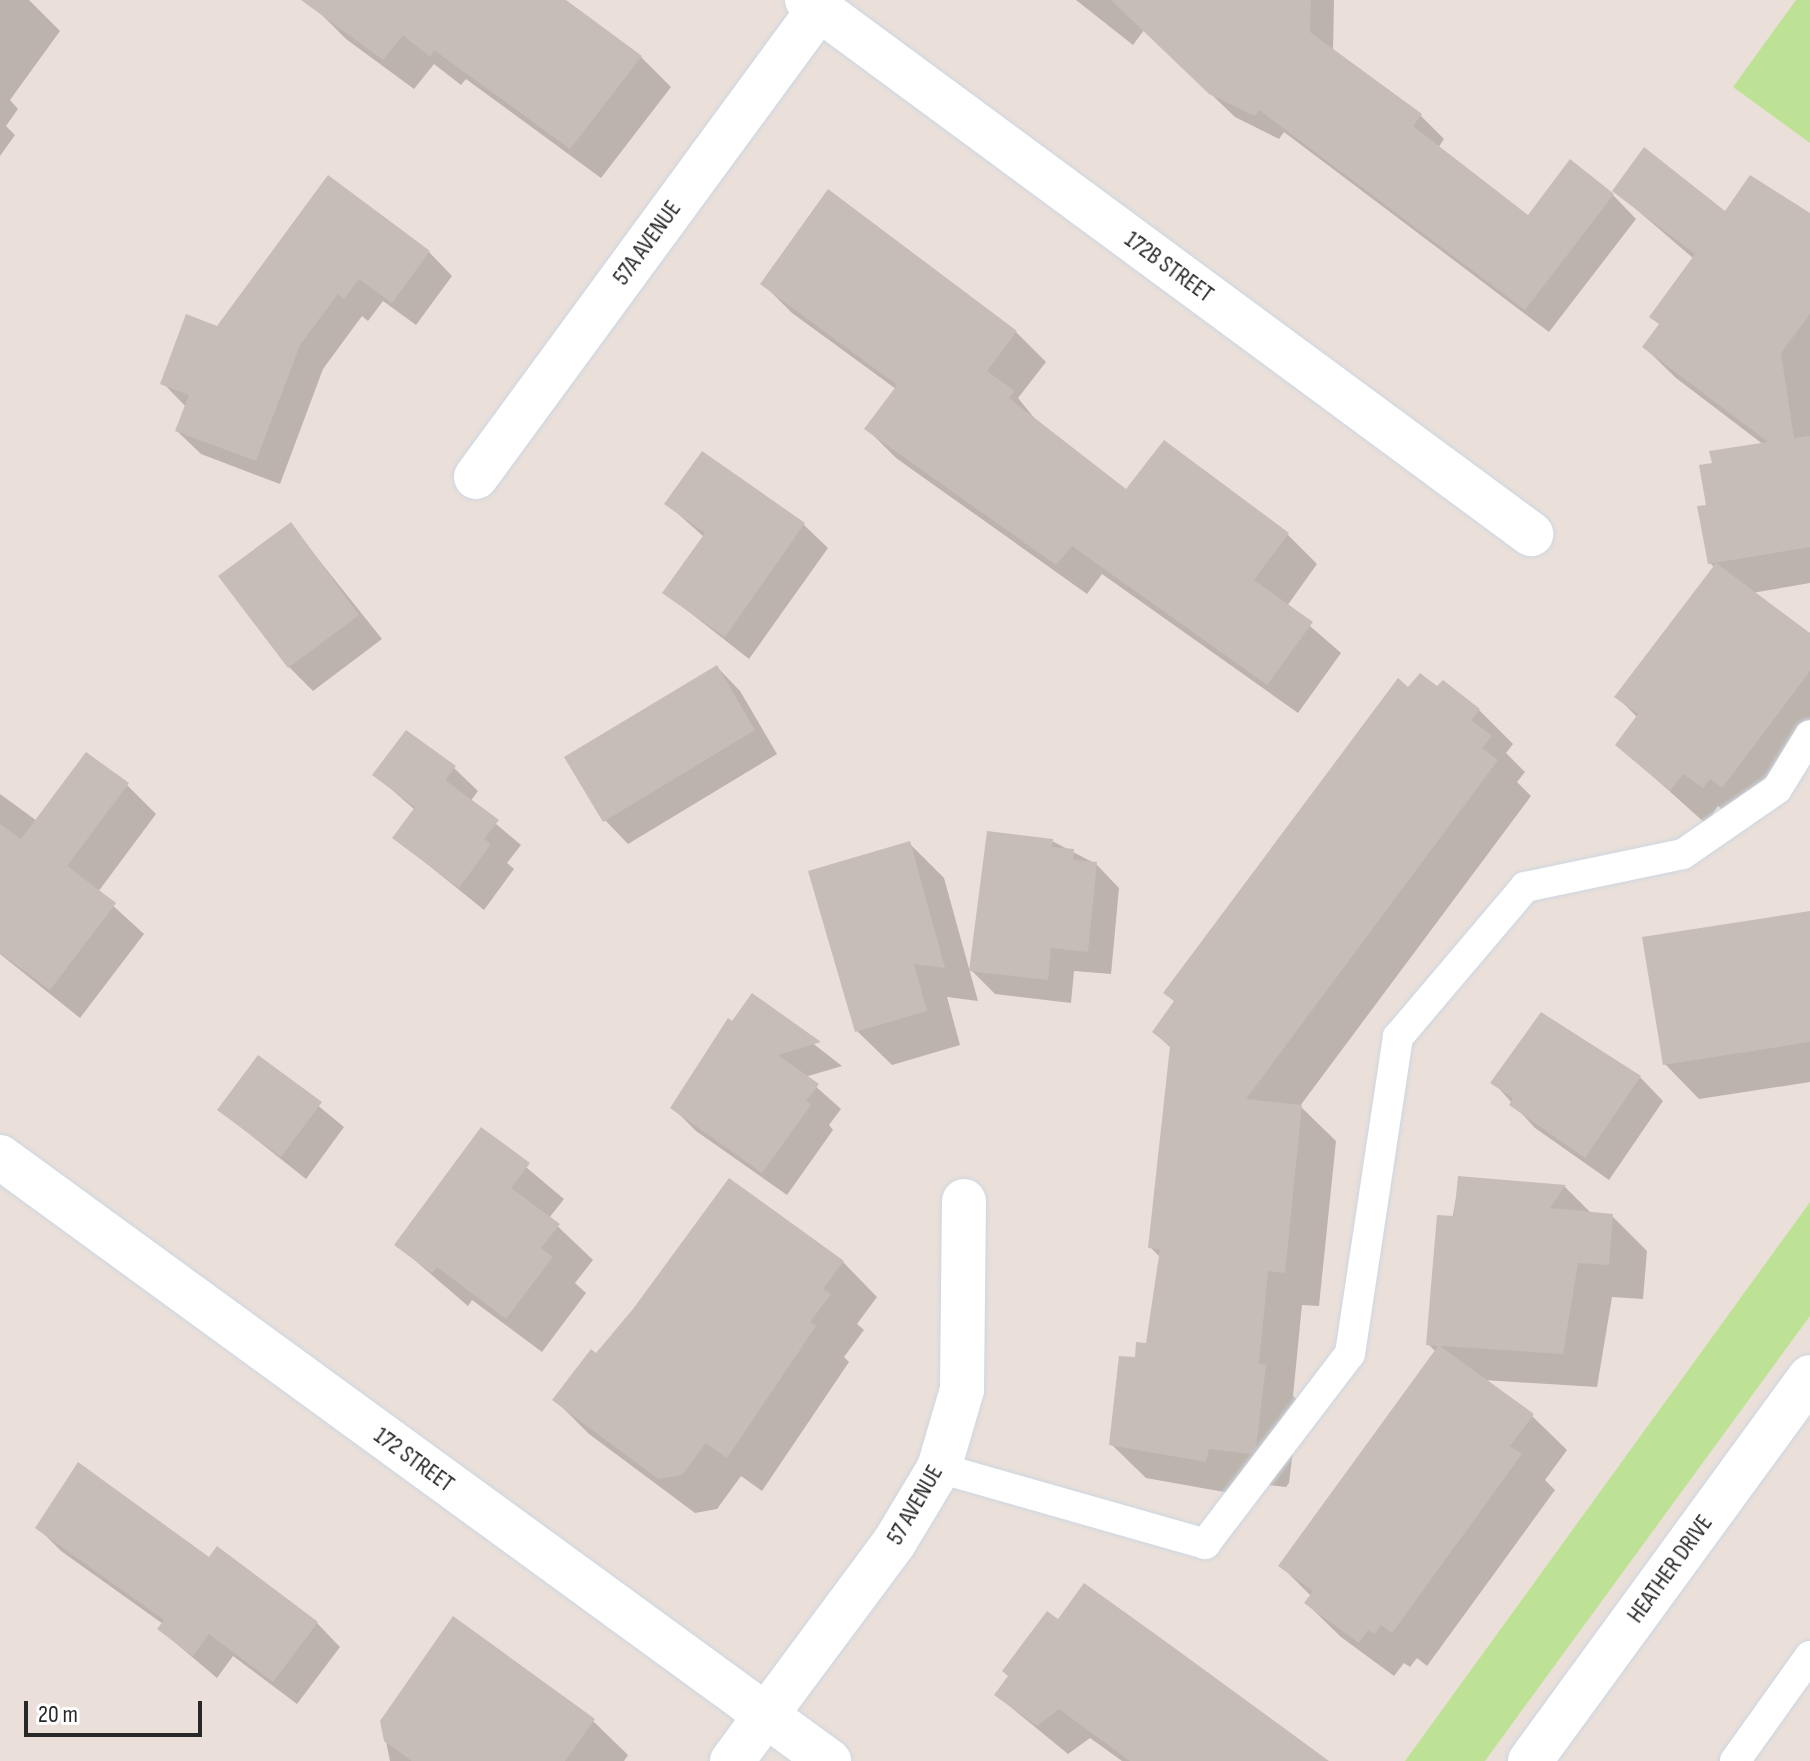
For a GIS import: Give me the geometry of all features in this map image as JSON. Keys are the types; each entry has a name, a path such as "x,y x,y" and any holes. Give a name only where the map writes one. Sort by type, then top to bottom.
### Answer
{"street":[{"name":"57A AVENUE","path":"476,477 813,4"},
{"name":"172B STREET","path":"813,4 1531,534"},
{"name":"172 STREET","path":"0,1157 829,1761"},
{"name":"57 AVENUE","path":"732,1761 894,1543 939,1468 962,1390 964,1201"},
{"name":"HEATHER DRIVE","path":"1530,1761 1810,1377"}],"lane":[{"path":"939,1468 1205,1544 1350,1354 1398,1037 1525,887 1683,854 1777,789 1810,735"},
{"path":"1735,1761 1810,1656"}],"green space":[{"path":"1796,0 1810,0 1810,143 1733,87"},
{"path":"1810,1202 1810,1316 1485,1761 1405,1761"}],"building":[{"path":"301,0 566,0 642,56 570,149 434,50 430,57 403,35 383,60"},
{"path":"1111,0 1311,0 1310,32 1422,114 1413,126 1528,215 1570,159 1614,194 1525,310 1259,110 1255,116 1209,94"},
{"path":"1644,147 1725,211 1750,175 1810,213 1810,314 1781,353 1794,438 1810,436 1810,547 1708,564 1697,506 1706,505 1699,465 1712,463 1709,451 1768,442 1642,347 1659,324 1649,317 1695,254 1612,191"},
{"path":"328,175 430,251 392,303 359,279 344,299 338,294 300,345 256,461 175,431 189,395 160,384 186,314 217,326"},
{"path":"828,189 1017,331 987,371 1015,391 1009,398 1126,489 1164,440 1289,533 1254,580 1313,622 1267,685 1072,546 1056,565 864,429 897,385 760,284"},
{"path":"702,451 805,523 725,637 662,593 705,533 664,504"},
{"path":"291,522 359,615 288,668 218,576"},
{"path":"1716,563 1810,633 1810,671 1722,788 1710,779 1703,788 1683,774 1670,791 1615,745 1638,714 1614,697"},
{"path":"717,665 755,730 603,822 564,757"},
{"path":"1420,673 1437,686 1443,680 1480,709 1471,720 1492,736 1482,748 1498,760 1246,1099 1302,1105 1285,1273 1268,1271 1259,1364 1266,1365 1256,1448 1251,1454 1209,1449 1206,1462 1109,1445 1119,1356 1135,1357 1136,1342 1146,1343 1160,1249 1148,1248 1170,1046 1152,1032 1174,1001 1163,993 1398,678 1408,687"},
{"path":"406,730 456,766 445,780 499,820 484,839 491,844 459,888 392,838 415,807 372,775"},
{"path":"86,752 129,783 67,866 116,903 50,990 0,953 0,824 21,839"},
{"path":"987,831 1053,839 1052,847 1074,849 1073,860 1097,862 1088,952 1051,948 1048,980 969,971"},
{"path":"910,841 945,968 914,964 927,1011 855,1032 808,871"},
{"path":"1810,911 1810,1042 1663,1065 1642,937"},
{"path":"752,993 821,1042 778,1055 819,1084 806,1101 811,1105 762,1173 670,1108 728,1018 732,1021"},
{"path":"1541,1012 1641,1076 1585,1158 1509,1105 1513,1098 1490,1083"},
{"path":"258,1055 322,1102 281,1157 217,1110"},
{"path":"481,1127 530,1163 511,1188 560,1224 541,1248 553,1257 506,1319 437,1267 432,1273 394,1245"},
{"path":"1458,1176 1566,1185 1550,1208 1613,1214 1609,1265 1578,1263 1563,1354 1440,1346 1534,1414 1510,1446 1522,1454 1392,1633 1381,1625 1375,1634 1368,1630 1359,1643 1304,1603 1313,1591 1278,1566 1438,1346 1426,1345 1437,1215 1454,1216"},
{"path":"729,1178 844,1261 823,1289 831,1294 810,1322 816,1326 727,1458 706,1443 682,1475 658,1479 552,1400 591,1349 596,1353 633,1309"},
{"path":"78,1462 209,1557 217,1546 318,1622 273,1682 209,1634 193,1656 157,1629 164,1620 35,1528"},
{"path":"1084,1583 1329,1761 1130,1761 1059,1709 1037,1726 994,1695 1008,1676 1002,1671 1047,1611 1058,1619"},
{"path":"453,1616 595,1719 565,1761 412,1761 384,1741 380,1721"}]}
